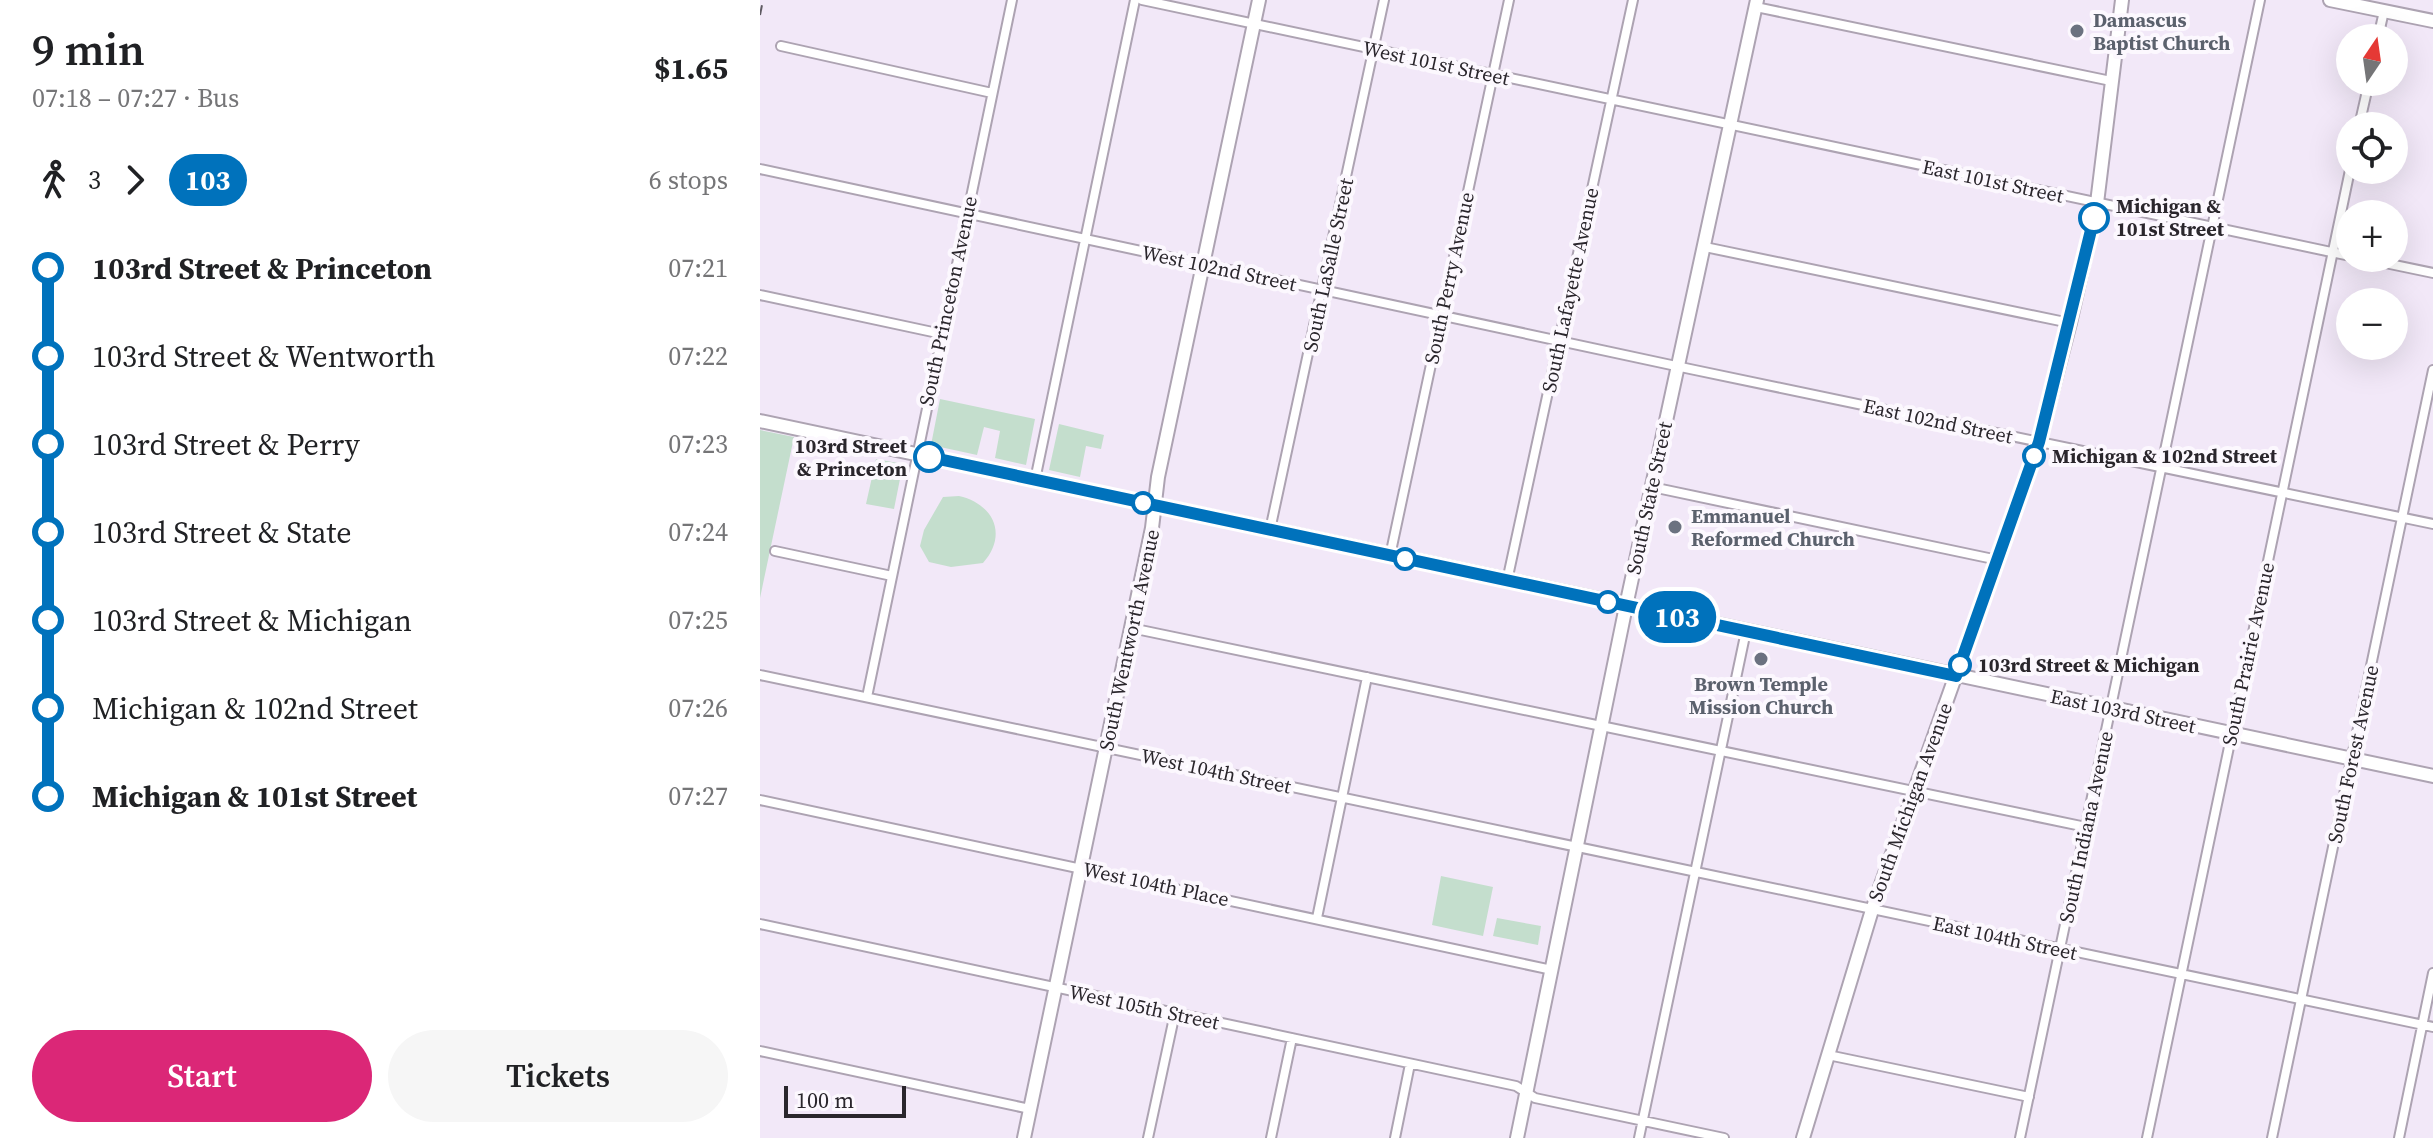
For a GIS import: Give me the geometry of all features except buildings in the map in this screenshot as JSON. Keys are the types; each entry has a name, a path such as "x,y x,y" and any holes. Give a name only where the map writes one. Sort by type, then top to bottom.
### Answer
{"main road":[{"name":"South Wentworth Avenue","path":"1024,1138 1152,528 1158,477 1259,0"},
{"name":"South Michigan Avenue","path":"1803,1138 1872,910 2039,442 2097,203 2122,0"},
{"path":"2330,0 2433,21"},
{"name":"South State Street","path":"1517,1138 1626,606 1756,3"},
{"name":"East 103rd Street","path":"760,421 2433,776"}],"street":[{"name":"South Princeton Avenue","path":"867,697 1012,0"},
{"path":"1035,480 1135,0"},
{"name":"West 101st Street","path":"1142,0 1731,126"},
{"name":"South LaSalle Street","path":"1270,530 1384,0"},
{"name":"South Perry Avenue","path":"1390,556 1509,0"},
{"name":"South Lafayette Avenue","path":"1507,581 1633,0"},
{"name":"South Indiana Avenue","path":"2020,1138 2260,0"},
{"path":"1756,3 2111,81"},
{"path":"2381,24 2384,11"},
{"path":"781,46 992,93"},
{"name":"East 101st Street","path":"1731,126 2336,253"},
{"name":"West 102nd Street","path":"760,169 1678,366"},
{"name":"South Prairie Avenue","path":"2147,1138 2347,184"},
{"path":"1705,247 2070,323"},
{"path":"2408,268 2433,273"},
{"path":"760,295 942,334"},
{"name":"East 102nd Street","path":"1678,366 2433,524"},
{"name":"South Forest Avenue","path":"2272,1138 2433,370"},
{"path":"1652,487 1998,560"},
{"path":"775,551 892,576"},
{"path":"1131,628 2086,827"},
{"path":"1639,1138 1746,631"},
{"name":"West 104th Street","path":"760,675 1577,848"},
{"path":"1317,918 1367,677"},
{"name":"West 104th Place","path":"760,800 1552,970"},
{"name":"East 104th Street","path":"1577,848 2433,1027"},
{"name":"West 105th Street","path":"760,924 1518,1087 1535,1098 1724,1138"},
{"path":"2399,1138 2433,973"},
{"path":"1148,1138 1175,1013"},
{"path":"1271,1138 1292,1038"},
{"path":"760,1051 1030,1109"},
{"path":"1828,1055 2029,1097"},
{"path":"1395,1138 1410,1064"}],"green space":[{"path":"940,399 1035,419 1026,465 995,458 1000,431 984,427 977,455 931,445"},
{"path":"1059,424 1104,435 1101,449 1086,446 1080,477 1049,470"},
{"path":"760,430 794,437 760,598"},
{"path":"876,459 903,464 894,509 866,504"},
{"path":"959,496 971,500 989,513 996,532 991,552 983,563 951,567 929,562 920,546 924,530 943,497"},
{"path":"1441,876 1493,887 1483,936 1432,925"},
{"path":"1497,918 1541,926 1538,945 1493,936"}],"railway":[{"path":"760,15 763,0"}],"bus line":[{"name":"103","path":"929,457 1956,676 2039,442 2094,218"}],"place":[{"name":"Damascus Baptist Church","path":"2077,31"},
{"name":"Michigan & 101st Street","path":"2094,218"},
{"name":"Michigan & 102nd Street","path":"2034,456"},
{"name":"103rd Street & Princeton","path":"929,457"},
{"name":"Emmanuel Reformed Church","path":"1675,527"},
{"name":"Brown Temple Mission Church","path":"1761,659"},
{"name":"103rd Street & Michigan","path":"1960,665"}]}
